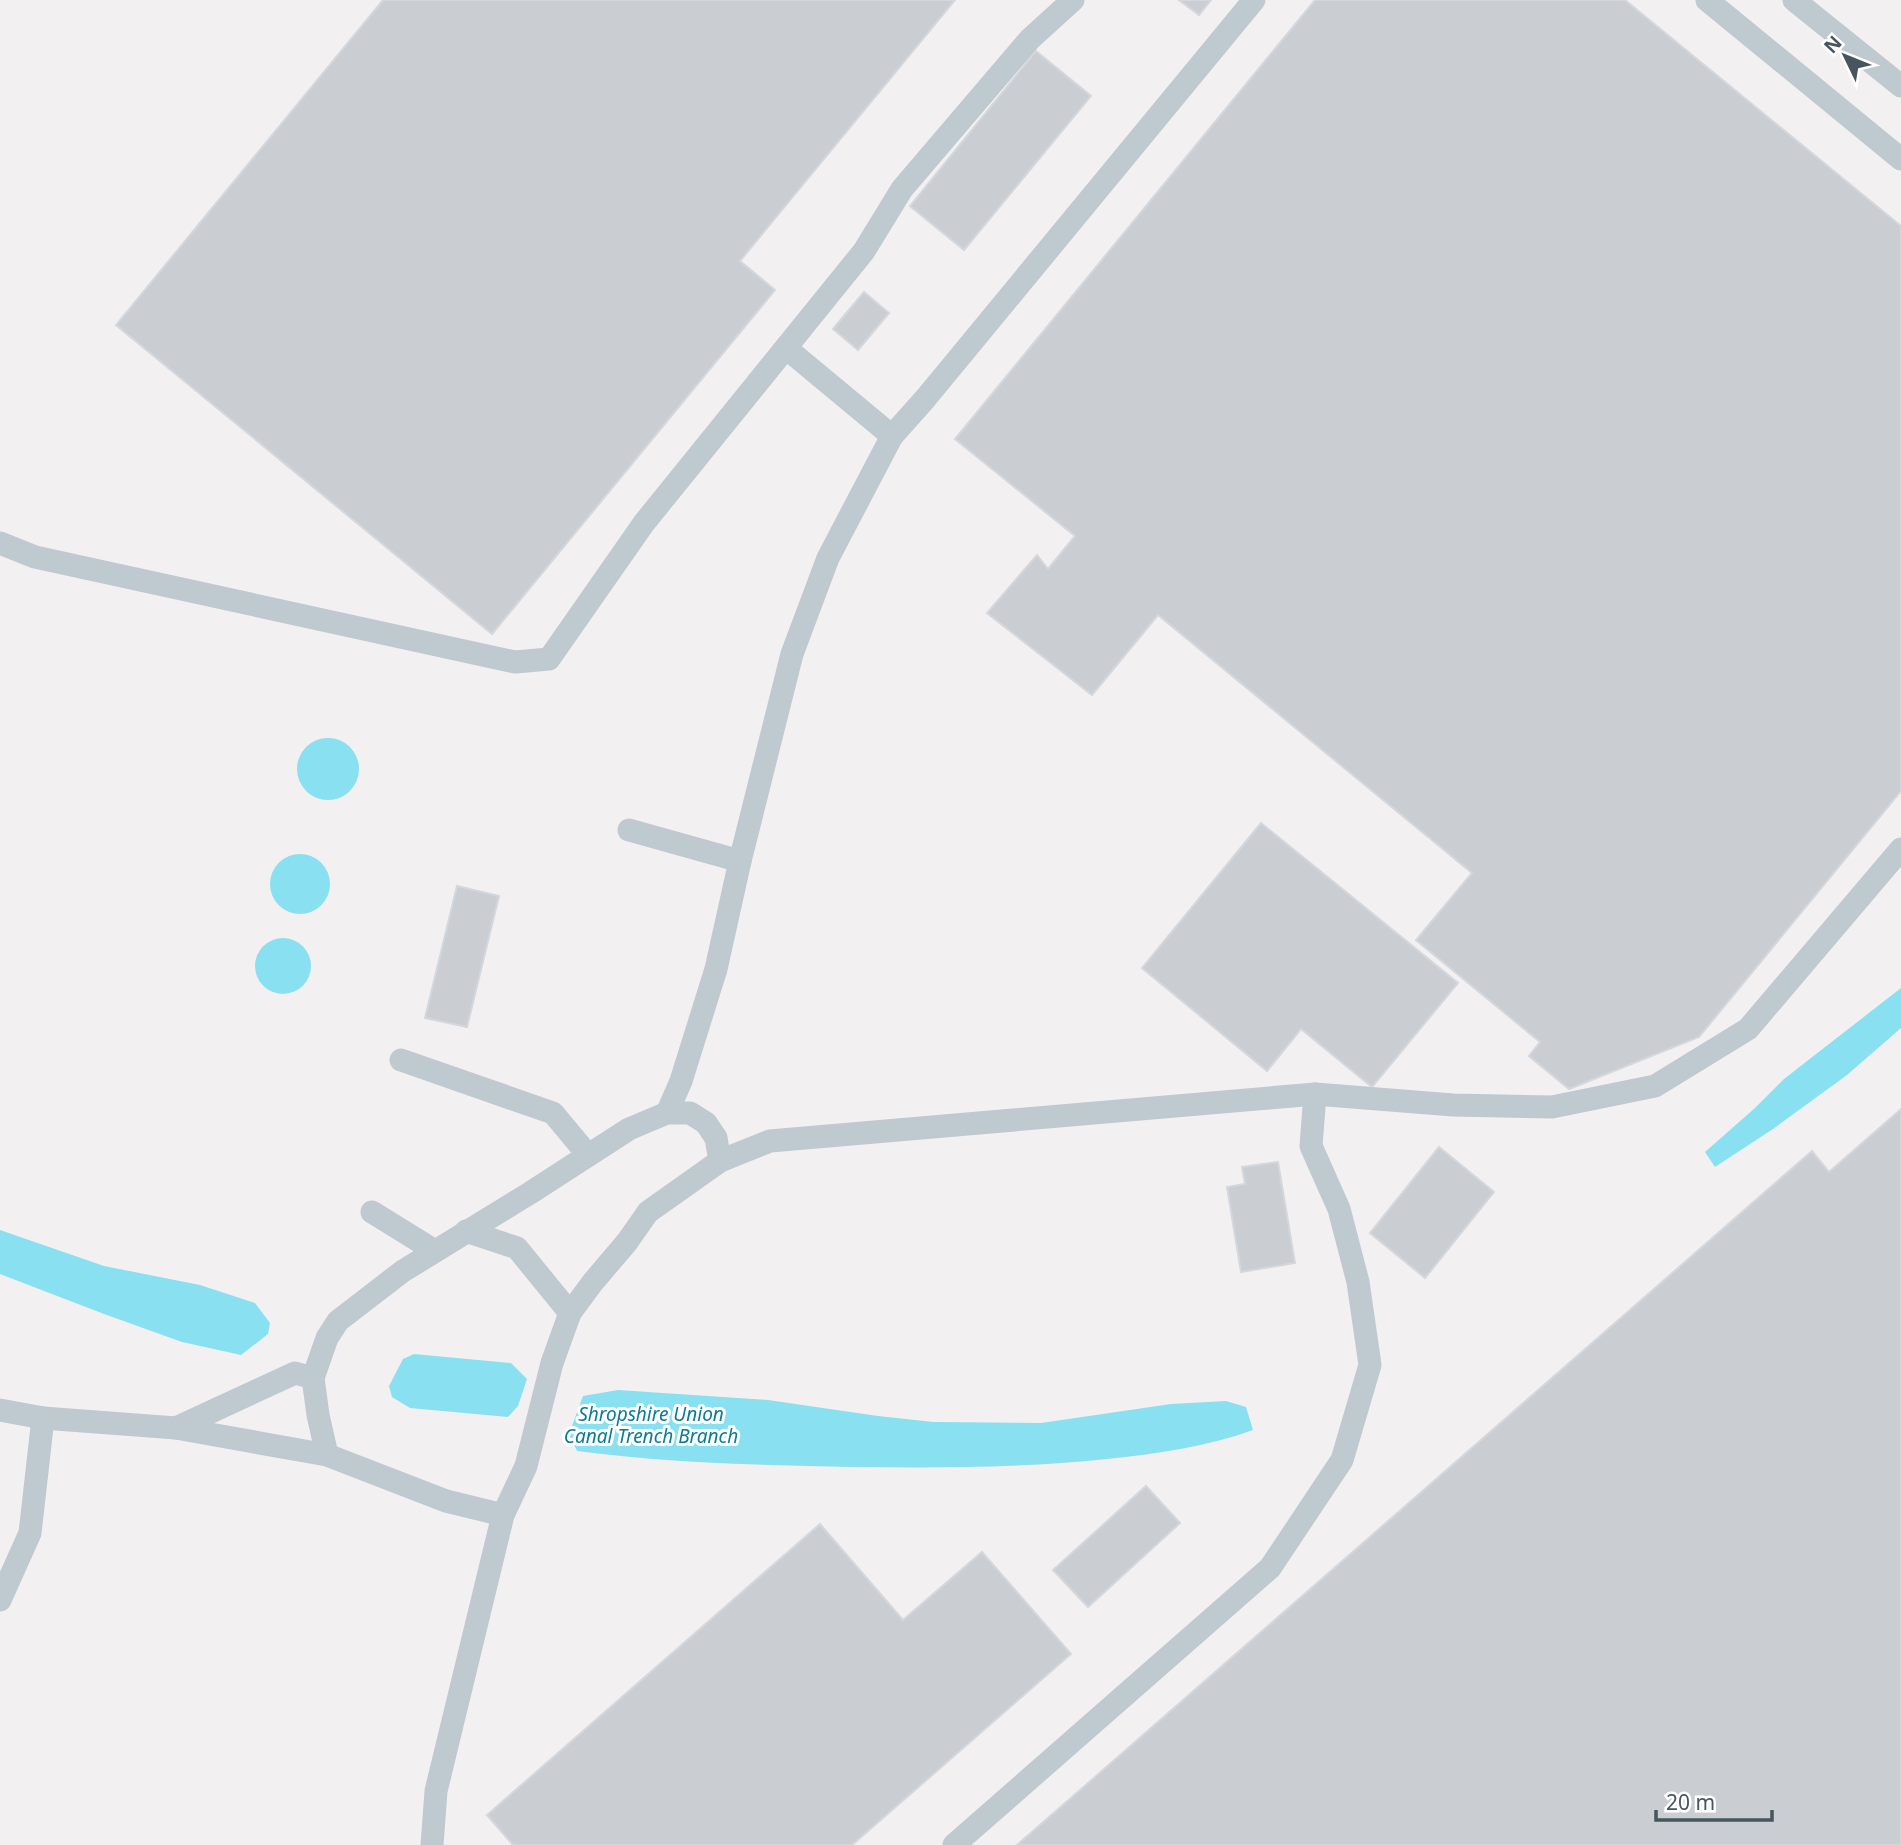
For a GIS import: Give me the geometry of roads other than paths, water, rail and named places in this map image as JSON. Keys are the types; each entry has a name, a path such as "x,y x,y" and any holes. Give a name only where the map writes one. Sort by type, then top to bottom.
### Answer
{"lane":[{"path":"0,543 35,557 515,662 549,659 644,523 864,251 902,189 1030,39 1073,0"},
{"path":"667,1113 681,1081 716,969 792,654 828,558 892,436 934,389 1254,0"},
{"path":"1707,0 1901,159"},
{"path":"1794,0 1901,86"},
{"path":"786,348 892,436"},
{"path":"629,830 740,861"},
{"path":"432,1845 436,1791 503,1515 526,1466 552,1363 570,1313 648,1212 720,1161 771,1141 1315,1094 1453,1105 1552,1107 1655,1086 1748,1029 1901,849"},
{"path":"401,1060 553,1113 588,1155"},
{"path":"954,1845 1270,1568 1342,1460 1370,1365 1358,1282 1339,1209 1311,1146 1315,1094"},
{"path":"327,1455 313,1378 327,1338 338,1321 403,1271 629,1129 667,1113 690,1113 706,1123 716,1138 720,1161"},
{"path":"372,1212 435,1251"},
{"path":"467,1231 517,1248 570,1313"},
{"path":"177,1427 295,1373 313,1378"},
{"path":"0,1410 43,1418 177,1427 327,1455 446,1501 503,1515"},
{"path":"0,1600 30,1533 43,1418"}],"water":[{"path":"328,738 350,747 359,769 350,791 328,800 306,791 297,769 306,747"},
{"path":"300,854 317,859 325,867 330,884 325,901 317,909 300,914 283,909 275,901 270,884 275,867 283,859"},
{"path":"283,938 294,940 303,946 309,955 309,977 303,986 294,992 283,994 272,992 263,986 257,977 255,966 257,955 263,946 272,940"},
{"path":"1901,988 1901,1028 1847,1075 1715,1167 1705,1152 1784,1079"},
{"path":"0,1230 104,1266 200,1285 255,1303 270,1323 268,1334 241,1355 182,1342 0,1274"},
{"name":"Shropshire Union Canal Trench Branch","path":"414,1354 511,1363 527,1379 518,1406 508,1417 410,1408 392,1397 389,1386 403,1359"},
{"name":"Shropshire Union Canal Trench Branch","path":"618,1390 768,1400 933,1422 1041,1423 1171,1404 1226,1401 1246,1407 1253,1430 1199,1445 1144,1455 980,1467 749,1464 680,1461 577,1451 569,1434 583,1396"}]}
